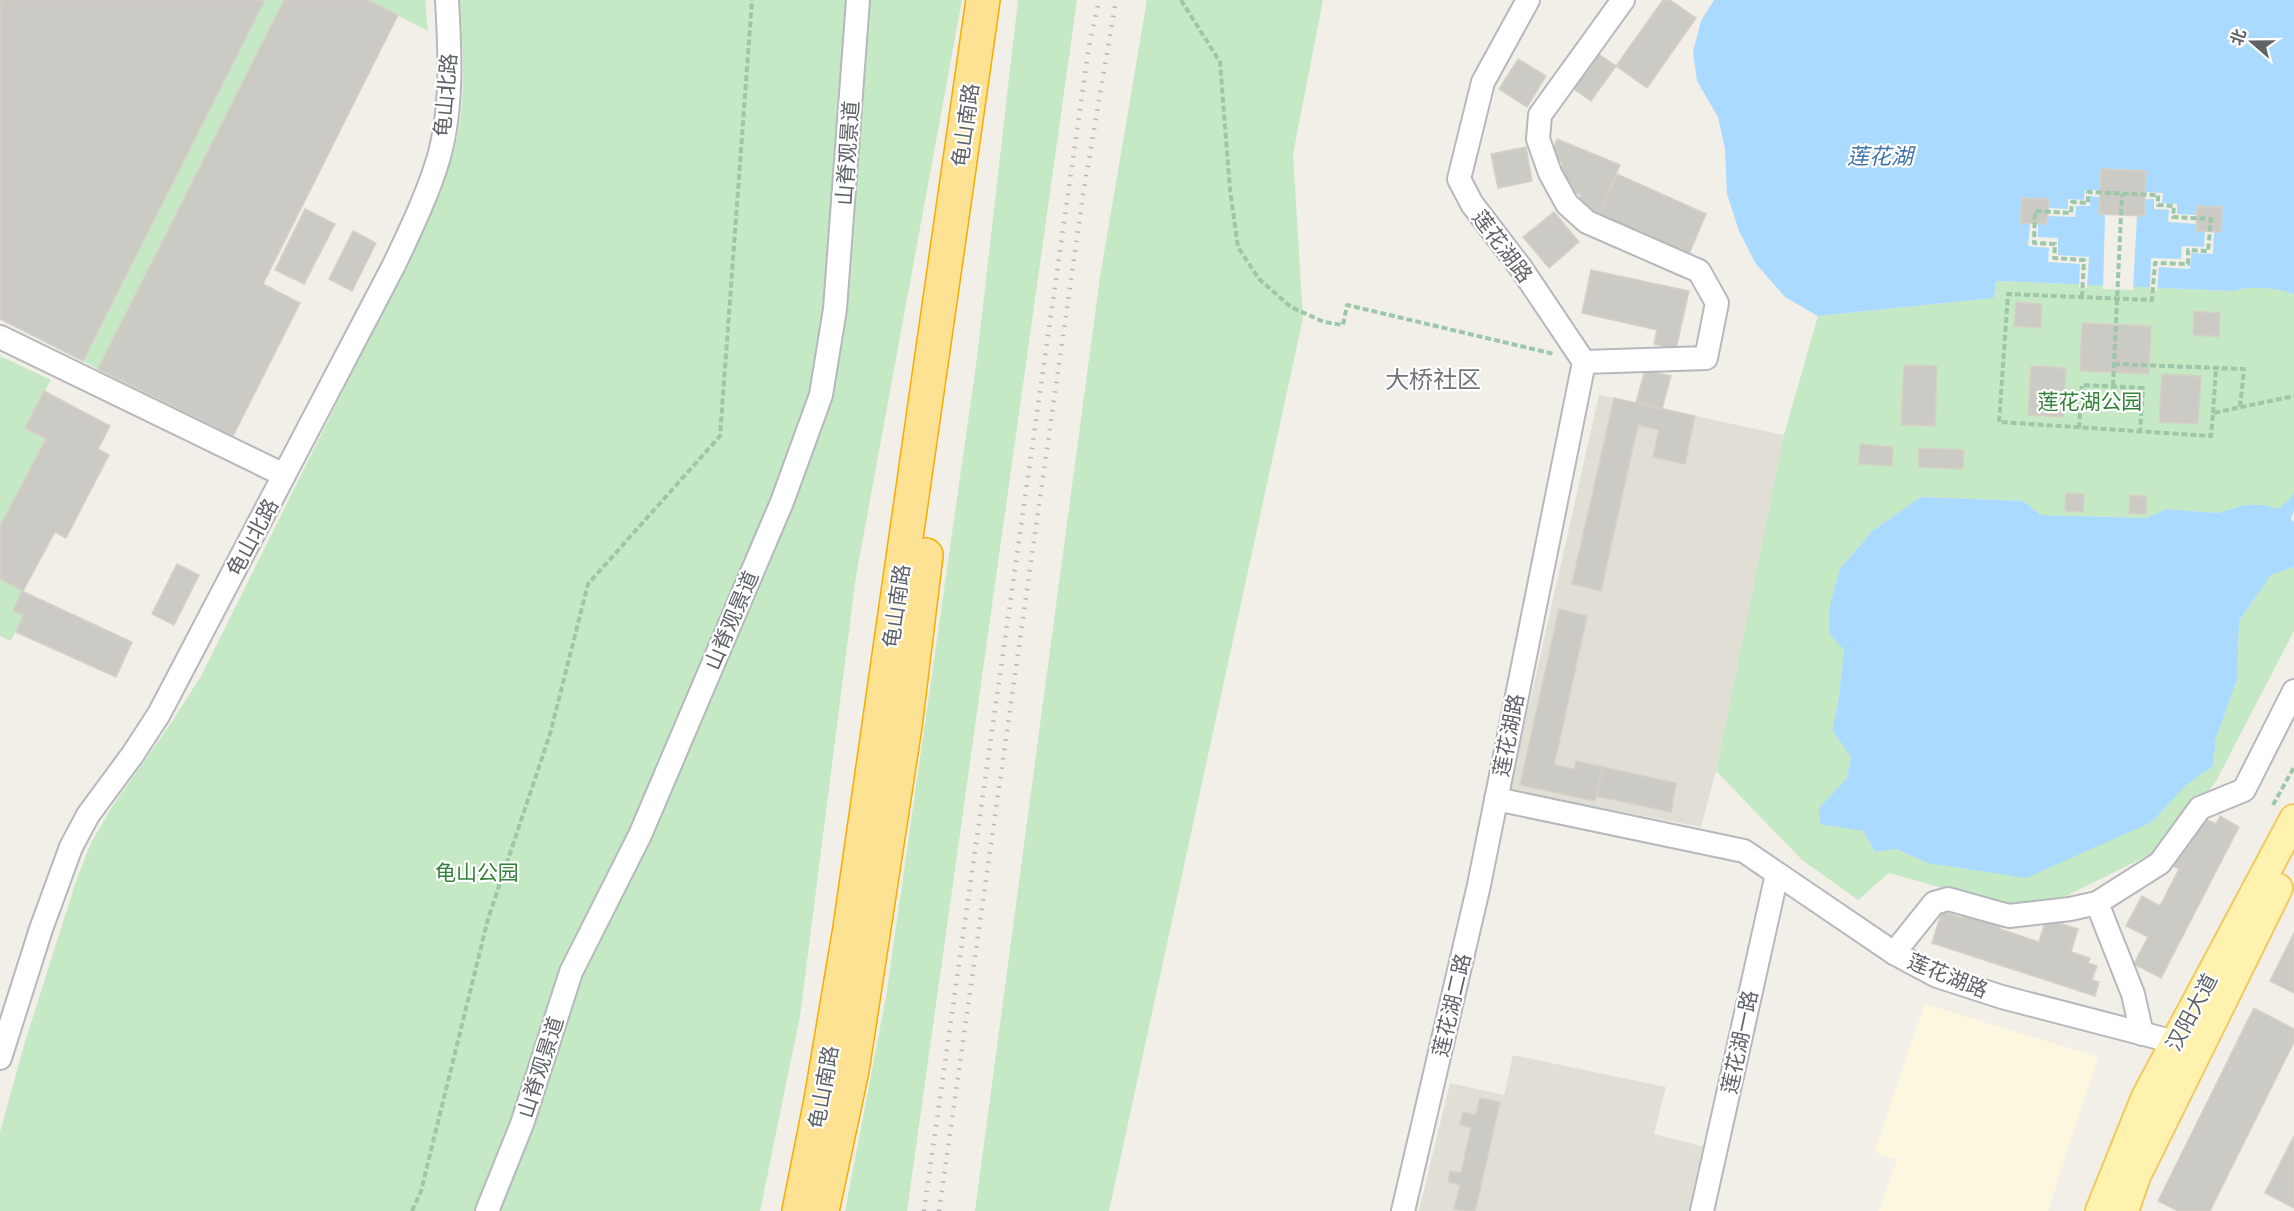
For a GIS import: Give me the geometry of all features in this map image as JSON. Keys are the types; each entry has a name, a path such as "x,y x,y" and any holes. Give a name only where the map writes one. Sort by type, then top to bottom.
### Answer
{"highway":[{"name":"龟山南路","path":"799,1211 821,1100 850,928 983,0"},
{"name":"龟山南路","path":"822,1211 852,1070 905,726 995,0"}],"main road":[{"name":"汉阳大道","path":"2107,1210 2146,1097 2175,1042 2282,815"},
{"name":"汉阳大道","path":"2107,1210 2136,1176 2294,860"}],"street":[{"name":"龟山北路","path":"0,1058 6,1017 71,847 88,815 159,714 394,266 423,202 438,159 448,96 450,52 447,0"},
{"name":"山脊观景道","path":"487,1211 522,1124 571,972 640,835 782,502 821,395 835,309 858,0"},
{"name":"莲花湖路","path":"1528,0 1483,82 1459,179 1472,204 1521,268 1584,362 1496,799 1744,851 1894,953 1937,976 1991,993 2175,1042"},
{"path":"1584,362 1706,358 1717,303 1699,271 1587,222 1567,204 1550,173 1538,139 1540,116 1623,0"},
{"path":"0,338 284,476"},
{"path":"1894,953 1934,903 1948,899 2009,916 2070,909 2097,903 2160,863 2200,808 2244,790 2294,692"},
{"name":"莲花湖二路","path":"1403,1211 1479,885 1496,799"},
{"name":"莲花湖一路","path":"1702,1211 1777,874"},
{"path":"2097,903 2133,994 2142,1034"}],"path":[{"path":"412,1211 421,1191 488,919 550,734 588,584 720,436 752,0"},
{"path":"1181,0 1220,62 1230,190 1238,247 1259,279 1290,307 1324,321 1343,325 1347,305 1584,362"},
{"path":"2082,297 2084,260 2054,258 2055,244 2034,243 2035,211 2071,213 2072,202 2088,203 2088,192 2158,195 2158,206 2174,206 2173,217 2211,219 2208,251 2188,250 2188,264 2155,263 2152,300 2008,294 1999,422 2211,436 2216,368"},
{"path":"2113,386 2122,194"},
{"path":"2114,364 2244,369 2240,407"},
{"path":"2079,428 2082,385 2144,388 2140,432"},
{"path":"2213,413 2294,396"},
{"path":"2282,815 2294,766"}],"shaded area":[{"path":"1599,395 1784,435 1716,771 1701,827 1510,790"},
{"path":"1925,1004 2098,1057 2048,1211 1879,1211 1897,1160 1874,1152"},
{"path":"1513,1055 1666,1087 1654,1134 1706,1147 1692,1211 1419,1211 1450,1083 1504,1095"}],"green space":[{"path":"265,0 284,0 98,369 83,361"},
{"path":"368,0 425,0 428,31"},
{"name":"龟山公园","path":"460,0 962,0 856,576 800,1016 760,1211 0,1211 0,1132 25,1042 76,881 91,843 112,807 201,676 430,216 455,148 460,121 463,69"},
{"path":"1018,0 1077,0 907,1211 845,1211 886,997 977,358"},
{"path":"1147,0 1323,0 1293,154 1303,318 1109,1211 975,1211 1100,277"},
{"name":"莲花湖公园","path":"1996,281 2233,291 2264,288 2294,294 2294,492 2289,500 2277,509 2265,505 2245,505 2218,513 2167,509 2148,518 2041,515 2023,501 1921,497 1872,531 1840,569 1829,634 1844,649 1838,703 1832,730 1851,757 1847,778 1819,808 1863,831 1875,852 1896,849 1928,863 2152,822 2185,786 2213,766 2216,738 2237,680 2239,621 2271,575 2294,567 2294,631 2215,783 2155,852 2060,899 2011,907 1889,873 1858,900 1802,860 1716,771 1784,435 1818,316 1993,298"},
{"path":"0,356 51,380 25,428 46,439 0,526"},
{"path":"0,579 22,591 14,611 23,615 11,641 0,636"}],"water":[{"name":"莲花湖","path":"1714,0 2294,0 2294,294 2263,288 2233,291 1996,281 1994,298 1818,316 1785,297 1756,264 1739,231 1727,194 1725,149 1718,117 1697,81 1693,52 1701,21"},
{"path":"2294,492 2294,510 2291,519 2294,522 2294,567 2271,575 2239,621 2237,680 2216,738 2213,766 2185,786 2152,822 2026,878 1928,863 1896,849 1875,852 1863,831 1820,824 1819,808 1847,778 1851,757 1832,730 1838,703 1844,650 1829,634 1830,605 1840,569 1872,531 1921,497 2023,501 2041,515 2147,518 2167,509 2218,513 2245,505 2265,505 2277,509 2289,500"}],"pier":[{"path":"2101,169 2146,171 2145,192 2163,193 2162,203 2177,204 2177,214 2196,215 2197,206 2222,207 2221,232 2214,232 2213,254 2191,253 2190,269 2159,267 2157,291 2150,291 2151,258 2181,259 2182,246 2204,247 2205,231 2196,231 2196,224 2168,222 2169,210 2154,209 2154,199 2145,199 2144,216 2137,216 2133,290 2103,289 2105,215 2099,214 2099,197 2090,196 2090,206 2076,206 2075,217 2048,216 2047,224 2038,224 2038,237 2058,238 2058,255 2089,257 2087,288 2079,288 2080,264 2048,262 2049,248 2028,246 2030,224 2020,223 2022,198 2049,199 2049,208 2068,209 2068,199 2084,200 2085,190 2100,190"}],"building":[{"path":"0,0 265,0 83,361 0,319"},
{"path":"284,0 368,0 398,15 263,284 300,303 233,436 98,369"},
{"path":"1663,0 1670,0 1696,18 1647,88 1616,66"},
{"path":"1596,52 1616,66 1591,101 1571,87"},
{"path":"1518,59 1546,76 1527,107 1499,89"},
{"path":"1557,139 1620,165 1599,215 1577,206 1581,195 1564,188 1559,173 1563,163 1555,160 1551,154"},
{"path":"1526,147 1532,181 1498,188 1491,154"},
{"path":"2101,169 2146,171 2144,216 2099,214"},
{"path":"1617,174 1706,214 1689,254 1599,215"},
{"path":"2022,198 2049,199 2047,224 2020,223"},
{"path":"2197,206 2222,207 2221,232 2196,231"},
{"path":"305,209 335,224 304,284 275,270"},
{"path":"1554,212 1579,242 1549,268 1523,237"},
{"path":"353,231 376,243 352,291 329,279"},
{"path":"1591,270 1689,291 1676,349 1654,344 1657,330 1582,313"},
{"path":"2016,302 2042,304 2041,328 2014,326"},
{"path":"2194,311 2220,313 2219,337 2193,335"},
{"path":"2082,323 2151,326 2149,374 2080,371"},
{"path":"1904,365 1937,366 1935,426 1901,425"},
{"path":"2031,366 2066,368 2063,417 2028,415"},
{"path":"1645,370 1671,376 1662,409 1636,403"},
{"path":"2162,374 2201,376 2198,424 2159,422"},
{"path":"44,391 110,426 98,449 109,455 66,538 55,532 23,591 0,579 0,526 46,439 25,428"},
{"path":"1614,398 1695,416 1685,464 1653,457 1659,430 1638,425 1601,591 1572,584"},
{"path":"1860,444 1893,447 1892,466 1859,464"},
{"path":"1919,448 1964,450 1963,469 1918,467"},
{"path":"2066,493 2084,494 2083,512 2065,511"},
{"path":"2130,495 2147,496 2146,514 2129,513"},
{"path":"177,564 199,575 174,625 152,614"},
{"path":"22,591 132,642 116,677 16,632 23,615 13,611"},
{"path":"1559,609 1587,616 1554,765 1574,769 1576,761 1603,767 1595,801 1520,785"},
{"path":"1603,767 1676,783 1671,812 1596,796"},
{"path":"2220,816 2239,827 2161,978 2134,964 2148,937 2126,926 2142,896 2160,906 2179,869 2172,865 2203,818 2216,824"},
{"path":"1942,911 1962,918 1964,911 2002,923 2000,929 2039,942 2046,919 2078,929 2071,952 2090,958 2088,963 2097,966 2092,980 2099,982 2095,996 1932,943"},
{"path":"2294,933 2294,993 2270,981"},
{"path":"2254,1008 2294,1029 2294,1042 2210,1211 2178,1211 2158,1201"},
{"path":"1480,1098 1500,1102 1475,1211 1462,1211 1454,1209 1460,1185 1448,1182 1450,1171 1461,1173 1471,1127 1460,1125 1463,1112 1476,1115"},
{"path":"2294,1136 2294,1208 2265,1193"}],"railway":[{"path":"924,1211 1089,46 1099,0"},
{"path":"939,1211 1083,195 1116,0"}],"district":[{"name":"大桥社区","path":"1433,378"}]}
